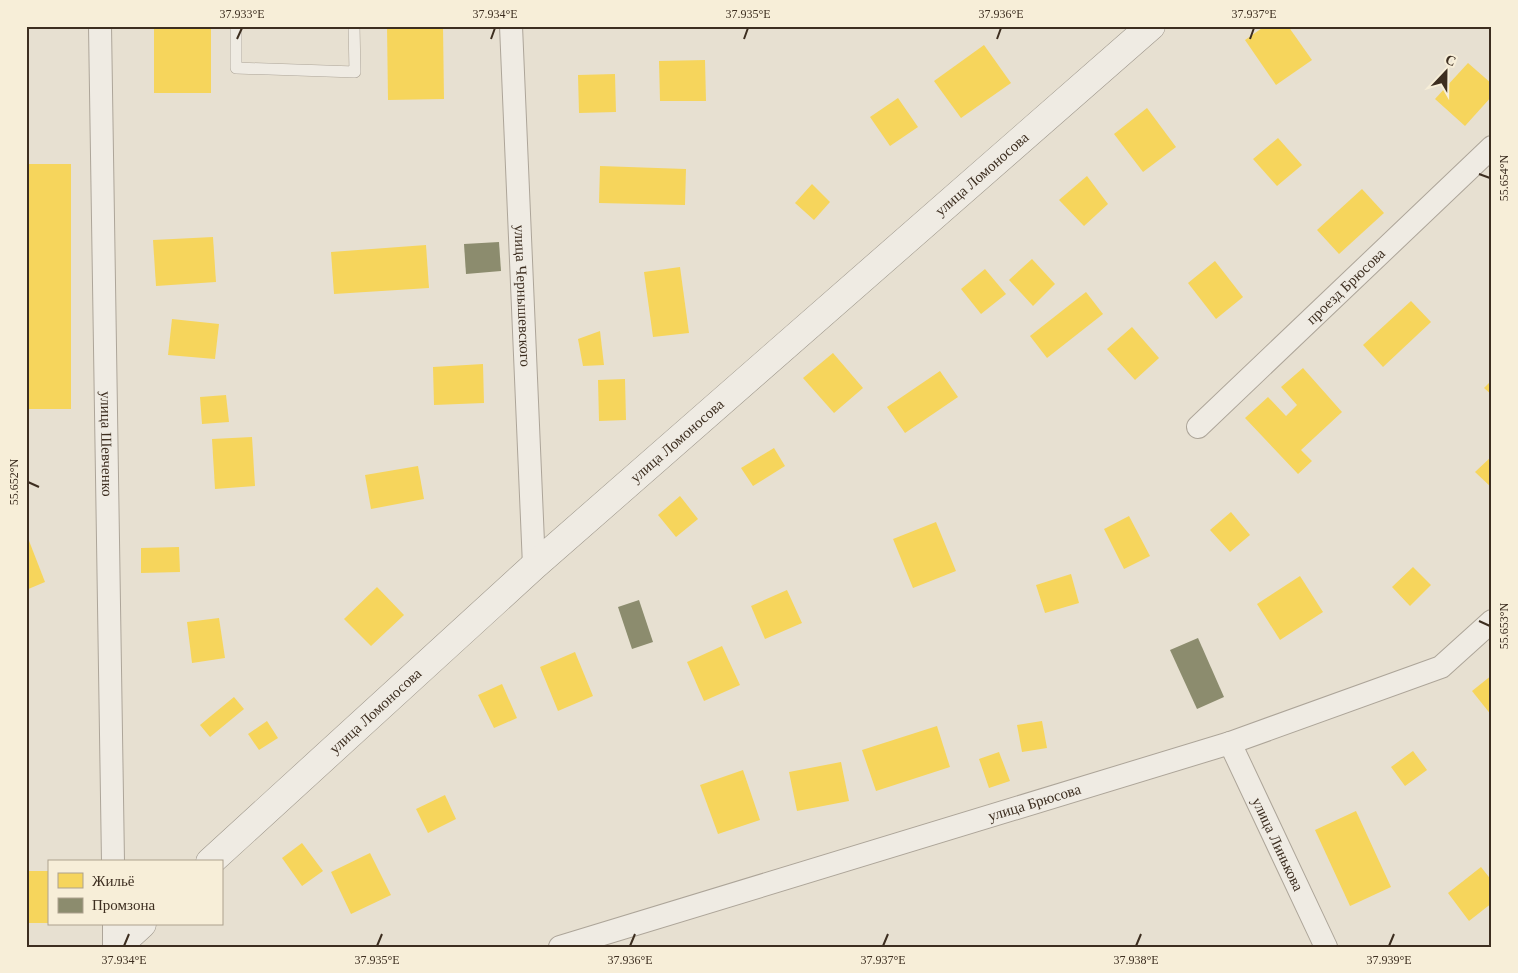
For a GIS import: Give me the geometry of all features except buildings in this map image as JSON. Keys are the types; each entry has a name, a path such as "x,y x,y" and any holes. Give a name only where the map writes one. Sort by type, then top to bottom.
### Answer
{"street":[{"name":"улица Шевченко","path":"100,26 113,860"},
{"name":"улица Чернышевского","path":"511,26 534,566"},
{"name":"улица Ломоносова","path":"212,860 534,566 1151,26"},
{"name":"проезд Брюсова","path":"1198,427 1492,147"},
{"name":"улица Брюсова","path":"560,947 1230,743 1441,667 1492,621"},
{"name":"улица Линькова","path":"1230,743 1326,947"},
{"path":"114,926 116,947"},
{"path":"116,947 140,926"}],"lane":[{"path":"236,26 236,68 355,72 354,26"}]}
